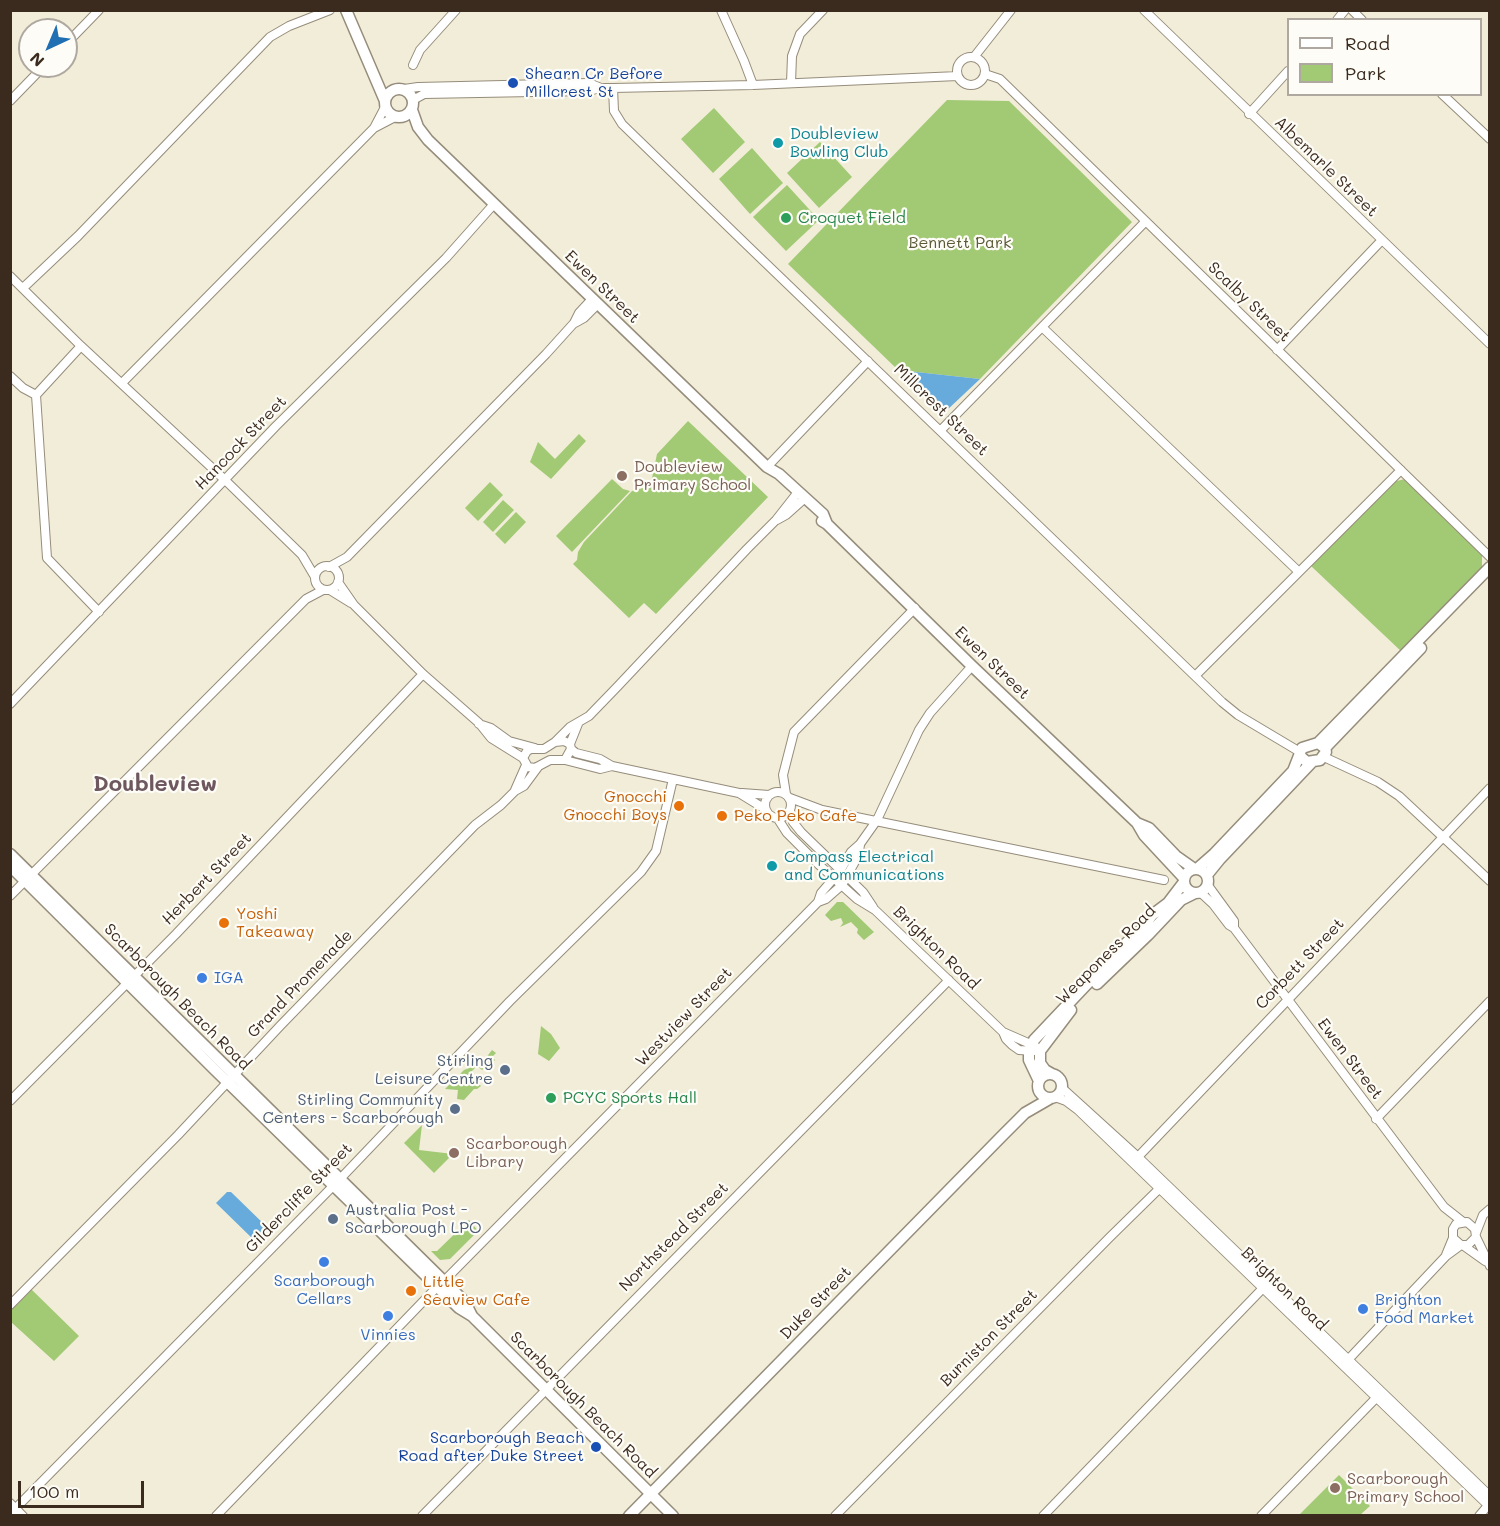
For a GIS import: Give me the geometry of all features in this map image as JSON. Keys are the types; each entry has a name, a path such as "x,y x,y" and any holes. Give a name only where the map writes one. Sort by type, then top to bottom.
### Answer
{"main road":[{"name":"Ewen Street","path":"346,10 385,104 398,117 418,127"},
{"name":"Ewen Street","path":"375,79 399,89 412,105 418,127 428,140 767,467 779,474 799,498 823,514 827,524 1137,823 1144,836 1184,880 1188,890 1200,880 1149,828 1137,823"},
{"path":"385,104 389,92 399,89"},
{"path":"398,117 412,105"},
{"path":"1490,567 1322,749 1312,762 1304,761 1302,751 1322,749 1490,576"},
{"name":"Weaponess Road","path":"1200,880 1293,771 1302,751"},
{"name":"Weaponess Road","path":"1033,1048 1148,935 1312,762"},
{"name":"Scarborough Beach Road","path":"10,854 28,878 130,980 441,1284 465,1302 472,1316 673,1515"},
{"name":"Scarborough Beach Road","path":"10,867 28,878"},
{"name":"Weaponess Road","path":"1033,1048 1124,945 1143,928 1152,915 1174,896 1186,872 1200,880"},
{"path":"1033,1048 1045,1070 1060,1080 1062,1088 1053,1098 1043,1096 1029,1060 1033,1048"},
{"path":"1039,1085 1044,1076 1052,1074"},
{"name":"Duke Street","path":"1025,1113 1039,1085"},
{"name":"Duke Street","path":"629,1515 1025,1113 1053,1098"}],"street":[{"path":"78,32 99,10"},
{"path":"23,288 78,236 270,37 290,26 330,10"},
{"path":"413,65 420,50 456,10"},
{"path":"721,10 753,84"},
{"path":"791,83 792,56 800,33 823,10"},
{"path":"985,74 978,84 967,85 958,79 956,68 963,59 974,57 1011,10"},
{"name":"Albemarle Street","path":"1144,10 1249,114 1490,344"},
{"name":"Scalby Street","path":"974,57 983,63 985,74 1000,79 1490,557"},
{"path":"1249,114 1287,72"},
{"path":"399,89 589,84 613,88 958,76"},
{"path":"10,101 32,78"},
{"path":"412,105 423,94 588,91 601,87"},
{"name":"Millcrest Street","path":"613,88 614,111 622,123 1195,676 1238,716 1302,751"},
{"path":"1444,96 1490,139"},
{"path":"122,383 374,128 385,104"},
{"path":"374,128 398,117"},
{"name":"Hancock Street","path":"10,704 225,480 446,258 494,204"},
{"path":"941,430 1145,222"},
{"path":"1277,350 1381,241"},
{"path":"10,276 302,555 315,579 326,590 354,605"},
{"path":"10,896 306,599 318,570 347,557 574,323 584,318 595,302"},
{"path":"1042,327 1298,571"},
{"path":"81,346 36,395 47,558 99,612"},
{"path":"767,467 868,361"},
{"path":"10,376 36,395"},
{"path":"1195,676 1401,470"},
{"path":"479,723 491,728 509,741 535,748 544,749 555,742 570,727 589,716 747,549 776,520 786,515 799,498"},
{"path":"302,555 327,567 338,579 354,605 423,674 479,723 491,738 525,761 531,768 550,760 566,760 600,769 612,766"},
{"path":"306,599 326,590 338,579 347,557"},
{"path":"765,809 765,803 783,775 794,732 915,608"},
{"name":"Westview Street","path":"216,1515 818,902 825,899 843,877 851,852 860,844 877,820 919,730 930,713 972,666"},
{"name":"Herbert Street","path":"10,1101 130,980 423,674"},
{"path":"566,760 578,724"},
{"path":"555,742 564,741 576,753 600,759 612,766 739,794 775,792 822,810 1164,880"},
{"path":"525,761 527,751 535,748"},
{"path":"1322,749 1388,788 1490,881"},
{"name":"Grand Promenade","path":"515,790 525,761"},
{"name":"Grand Promenade","path":"10,1305 178,1135 475,825 501,805 515,790 524,786 538,767"},
{"path":"778,819 790,811 783,775"},
{"name":"Gildercliffe Street","path":"12,1509 337,1182 510,1001 641,872 657,851 673,779"},
{"name":"Corbett Street","path":"1135,1160 1490,788"},
{"path":"739,794 778,819 787,833 834,879"},
{"name":"Brighton Road","path":"790,811 801,832 843,877 863,892 875,910 1003,1032 1012,1045 1019,1050 1033,1048"},
{"name":"Westview Street","path":"818,902 821,893 834,879 843,877"},
{"name":"Ewen Street","path":"1200,880 1234,921 1234,928 1444,1207 1465,1222"},
{"name":"Northstead Street","path":"422,1515 949,980"},
{"path":"1376,1119 1490,1001"},
{"name":"Brighton Road","path":"1062,1088 1135,1160"},
{"name":"Brighton Road","path":"1053,1098 1066,1101 1078,1110 1163,1186 1489,1503"},
{"name":"Burniston Street","path":"835,1515 1163,1186"},
{"name":"Ewen Street","path":"1444,1207 1453,1234"},
{"path":"1446,1256 1456,1224 1486,1212"},
{"path":"1345,1363 1446,1256 1463,1245 1471,1243 1486,1212"},
{"path":"1465,1222 1473,1226 1488,1264"},
{"path":"1453,1234 1463,1245 1488,1264"},
{"path":"1043,1515 1265,1286"},
{"path":"1261,1515 1379,1395"},
{"path":"1479,1515 1489,1503"},
{"path":"12,1509 23,1515"}],"green space":[{"name":"Bennett Park","path":"947,100 1009,101 1132,222 980,379 898,370 788,264"},
{"path":"714,108 745,142 713,173 681,139"},
{"name":"Croquet Field","path":"820,142 852,177 819,208 787,173"},
{"name":"Croquet Field","path":"752,148 783,183 750,214 719,179"},
{"name":"Croquet Field","path":"787,185 819,220 786,251 753,217"},
{"path":"688,421 768,497 656,614 644,603 629,618 573,564 584,542 632,491 645,489 651,483 657,454"},
{"path":"579,434 586,441 551,479 530,462 538,442 555,459"},
{"path":"612,479 623,489 630,491 572,552 556,536"},
{"path":"1405,479 1482,554 1482,570 1403,653 1311,566 1388,483"},
{"path":"490,482 503,495 478,521 465,508"},
{"path":"503,500 514,510 493,532 483,522"},
{"path":"516,512 526,522 505,544 495,534"},
{"path":"837,902 843,902 874,932 864,940 851,922 840,927 843,923 841,918 831,921 825,915"},
{"path":"541,1026 551,1034 560,1048 549,1061 538,1054"},
{"path":"492,1050 496,1053 492,1057 495,1060 491,1064 494,1067 490,1071 485,1067 482,1070 477,1066 469,1074 481,1086 474,1089 464,1100 457,1099 458,1090 445,1089 464,1070 482,1063"},
{"path":"422,1125 419,1150 453,1154 434,1173 404,1143"},
{"path":"469,1220 478,1231 450,1259 440,1260 431,1251 437,1251"},
{"path":"31,1289 79,1336 54,1361 11,1322 10,1311"},
{"path":"1339,1475 1370,1506 1360,1515 1299,1515"}],"water":[{"path":"898,370 980,379 945,412"},
{"path":"227,1192 231,1192 269,1229 256,1242 216,1203"}],"place":[{"name":"Shearn Cr Before Millcrest St","path":"513,83"},
{"name":"Doubleview Bowling Club","path":"778,143"},
{"name":"Croquet Field","path":"786,218"},
{"name":"Doubleview Primary School","path":"622,476"},
{"name":"Gnocchi Gnocchi Boys","path":"679,806"},
{"name":"Peko Peko Cafe","path":"722,816"},
{"name":"Compass Electrical and Communications","path":"772,866"},
{"name":"Yoshi Takeaway","path":"224,923"},
{"name":"IGA","path":"202,978"},
{"name":"Stirling Leisure Centre","path":"505,1070"},
{"name":"PCYC Sports Hall","path":"551,1098"},
{"name":"Stirling Community Centers - Scarborough","path":"455,1109"},
{"name":"Scarborough Library","path":"454,1153"},
{"name":"Australia Post - Scarborough LPO","path":"333,1219"},
{"name":"Scarborough Cellars","path":"324,1262"},
{"name":"Little Seaview Cafe","path":"411,1291"},
{"name":"Brighton Food Market","path":"1363,1309"},
{"name":"Vinnies","path":"388,1316"},
{"name":"Scarborough Beach Road after Duke Street","path":"596,1447"},
{"name":"Scarborough Primary School","path":"1335,1488"}],"district":[{"name":"Doubleview","path":"155,784"}]}
